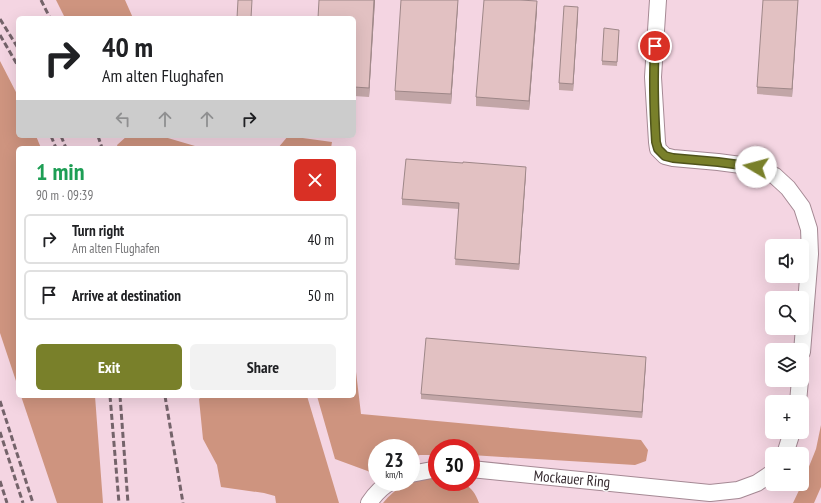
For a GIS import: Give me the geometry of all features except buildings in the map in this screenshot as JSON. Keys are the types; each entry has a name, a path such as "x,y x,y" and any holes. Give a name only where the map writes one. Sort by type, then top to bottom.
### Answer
{"street":[{"path":"658,0 653,78 658,149 665,156 673,158 756,167 775,176 788,188 802,207 809,229 810,254 803,343"},
{"name":"Mockauer Ring","path":"480,470 710,493 738,490 756,483 765,477"},
{"path":"369,503 379,491"}],"shaded area":[{"path":"56,0 125,0 132,16 64,16"},
{"path":"0,61 16,92 16,138 37,138 40,146 16,146 16,381 0,333"},
{"path":"125,138 168,138 195,146 117,146"},
{"path":"286,138 303,138 332,142 331,146 280,146"},
{"path":"356,372 361,414 641,440 648,450 646,461 635,465 480,456 480,439 428,439 428,455 420,455 420,439 368,439 368,471 335,459 318,398 356,398"},
{"path":"22,398 95,398 103,503 57,503"},
{"path":"308,398 339,503 276,503 275,496 221,487 217,465 203,439 199,399"},
{"path":"821,425 821,487 814,503 793,503 799,491 809,491 809,466 816,449"},
{"path":"428,478 428,491 473,491 479,503 383,503 396,491 420,491 420,480"}],"railway":[{"path":"41,0 49,16"},
{"path":"0,19 16,45"},
{"path":"0,35 16,63"},
{"path":"52,138 55,146"},
{"path":"62,138 65,146"},
{"path":"99,138 101,146"},
{"path":"110,398 119,503"},
{"path":"120,398 128,503"},
{"path":"165,398 183,503"},
{"path":"0,401 33,503"},
{"path":"0,432 23,503"},
{"path":"0,481 7,503"}],"route":[{"path":"655,46 653,78 656,142 658,149 665,156 673,158 756,167"}]}
